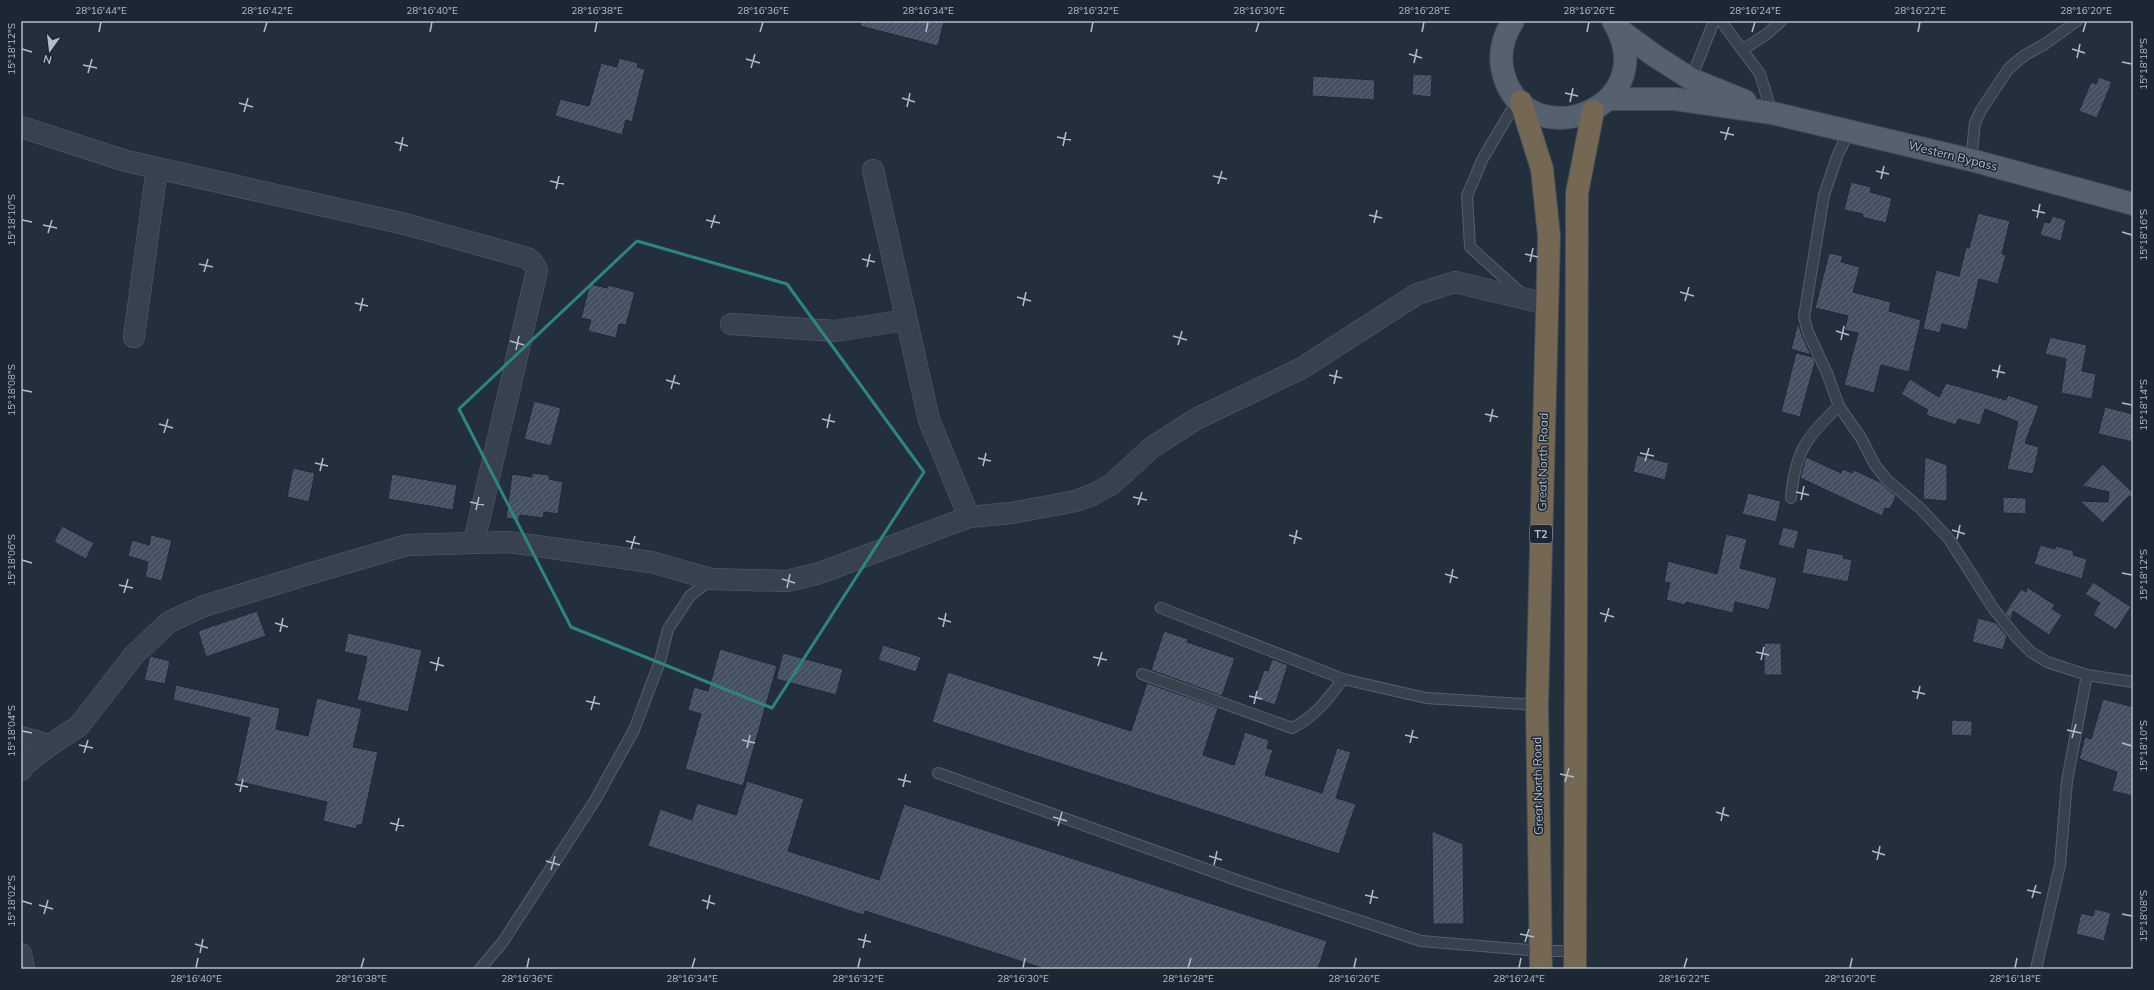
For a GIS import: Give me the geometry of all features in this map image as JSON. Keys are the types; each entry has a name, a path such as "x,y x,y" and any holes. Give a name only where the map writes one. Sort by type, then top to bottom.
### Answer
{"highway":[{"name":"Great North Road","path":"1520,101 1542,169 1549,236 1538,301 1537,705 1541,960"},
{"path":"1575,960 1577,193 1601,105"}],"main road":[{"path":"1513,21 1502,45 1501,61 1508,86 1520,101 1538,113 1556,118 1576,117 1601,105 1620,81 1625,60 1622,39 1615,25"},
{"name":"Western Bypass","path":"1615,25 1655,56 1691,79 1772,112"},
{"name":"Western Bypass","path":"1601,105 1675,99 1772,112 1971,160 2133,204"}],"street":[{"path":"21,128 126,161 405,224 527,258 534,263 537,270 474,542"},
{"path":"134,337 157,168"},
{"path":"873,170 929,420 969,517"},
{"path":"21,770 24,765 50,745 79,726 134,655 169,622 204,606 407,545 474,542 508,542 651,562 712,579 787,581 820,573 969,517 1011,513 1076,501 1094,494 1112,484 1151,448 1196,419 1302,368 1347,337 1417,294 1455,282 1538,301"},
{"path":"731,324 835,331 906,320"},
{"path":"21,737 50,745"},
{"path":"21,954 24,969"}],"lane":[{"path":"1691,79 1714,21"},
{"path":"1721,21 1744,49 1760,74 1772,112"},
{"path":"1744,49 1768,33 1781,21"},
{"path":"1971,160 1975,124 2010,68 2025,55 2045,44 2077,21"},
{"path":"1520,101 1482,160 1467,196 1470,247 1538,301"},
{"path":"1850,131 1838,154 1824,195 1804,317 1808,332 1827,373 1839,406 1886,480 1920,508 1949,539 1989,602 2018,638 2032,652 2047,662 2088,675 2133,682"},
{"path":"1791,498 1792,480 1804,443 1816,427 1839,406"},
{"path":"480,969 502,942 594,802 634,730 660,661 668,629 690,596 712,579"},
{"path":"1161,608 1343,679 1426,698 1537,705"},
{"path":"1142,674 1292,728 1306,721 1322,706 1343,679"},
{"path":"2036,969 2060,866 2067,781 2088,675"},
{"path":"938,773 1242,882 1421,941 1541,960 1575,960"}],"highlighted area":[{"path":"637,241 787,284 924,472 772,708 571,627 459,409"}],"building":[{"path":"861,21 944,21 938,46 860,26"},
{"path":"619,58 638,63 637,67 645,69 632,122 626,120 622,135 555,116 560,99 589,106 601,63 617,67"},
{"path":"1413,74 1432,75 1431,97 1412,95"},
{"path":"1313,76 1375,80 1374,100 1312,96"},
{"path":"2099,77 2112,82 2097,118 2079,111 2091,82 2096,84"},
{"path":"1851,182 1871,187 1870,192 1892,198 1886,223 1862,217 1863,214 1844,210"},
{"path":"1978,213 2010,221 2002,254 2006,255 1998,284 1979,279 1967,330 1942,324 1940,333 1923,329 1936,270 1959,276 1966,247 1969,248"},
{"path":"2052,216 2066,220 2061,241 2040,235 2044,222 2050,223"},
{"path":"1829,253 1843,256 1841,262 1860,267 1853,292 1891,302 1889,311 1921,320 1909,372 1881,365 1874,393 1844,385 1858,333 1844,330 1848,316 1815,308"},
{"path":"590,284 607,288 608,285 635,292 626,325 619,324 616,338 588,331 591,320 581,318"},
{"path":"1798,323 1802,335 1811,355 1791,349"},
{"path":"2050,337 2087,345 2082,371 2096,374 2092,399 2061,393 2066,359 2045,354"},
{"path":"1796,353 1813,357 1815,362 1800,417 1781,412"},
{"path":"1910,379 1939,397 1946,383 2006,400 2008,395 2039,406 2025,443 2039,447 2033,474 2007,469 2018,422 1985,409 1980,425 1958,419 1956,425 1926,415 1928,410 1901,394"},
{"path":"534,401 561,408 551,446 524,439"},
{"path":"2105,407 2133,414 2133,442 2098,434"},
{"path":"1637,455 1669,463 1665,480 1633,472"},
{"path":"1806,457 1841,473 1843,469 1852,473 1854,470 1880,482 1896,496 1890,509 1885,508 1882,516 1800,478"},
{"path":"1925,457 1947,465 1947,501 1923,499"},
{"path":"2103,464 2133,493 2133,497 2129,496 2103,523 2080,501 2108,502 2109,492 2082,486"},
{"path":"293,468 315,473 309,502 287,497"},
{"path":"532,473 549,475 549,479 563,482 558,514 544,512 543,518 520,515 519,520 506,518 512,474 532,477"},
{"path":"392,474 457,485 453,510 388,499"},
{"path":"1748,493 1781,501 1776,522 1742,514"},
{"path":"2003,497 2026,498 2026,514 2003,513"},
{"path":"62,526 94,543 86,559 54,542"},
{"path":"1783,527 1799,531 1794,549 1778,545"},
{"path":"1726,534 1747,539 1740,568 1777,578 1769,610 1735,602 1733,613 1686,602 1685,605 1666,600 1670,583 1664,582 1668,561 1717,574"},
{"path":"151,535 172,540 162,581 145,577 148,562 128,556 132,540 149,545"},
{"path":"2040,545 2055,549 2056,546 2074,551 2073,555 2087,559 2082,579 2034,564"},
{"path":"1807,548 1844,555 1843,558 1852,560 1848,582 1802,573"},
{"path":"2093,582 2131,607 2116,630 2093,615 2100,603 2085,594"},
{"path":"2027,587 2055,605 2052,609 2062,615 2049,635 2013,611 2011,620 2005,613 2021,589 2026,592"},
{"path":"257,611 266,636 206,657 198,631"},
{"path":"1978,618 1996,623 2007,636 2003,650 1972,642"},
{"path":"1164,631 1188,639 1187,642 1235,658 1222,696 1151,670"},
{"path":"348,633 422,650 408,712 357,700 367,657 344,652"},
{"path":"1764,643 1781,643 1782,675 1764,675"},
{"path":"883,645 921,657 916,672 878,660"},
{"path":"720,649 777,666 743,786 685,769 701,714 688,710 694,687 708,691"},
{"path":"783,653 843,669 836,695 776,679"},
{"path":"150,656 170,661 165,684 144,680"},
{"path":"1272,659 1288,665 1275,705 1254,698 1264,670 1268,671"},
{"path":"948,672 1131,731 1147,683 1218,708 1203,755 1234,765 1245,732 1269,740 1267,748 1273,750 1265,775 1322,793 1337,748 1351,752 1336,798 1356,804 1339,854 932,722"},
{"path":"176,685 280,708 276,729 308,736 317,698 362,709 353,747 378,752 362,825 357,825 356,829 323,821 327,802 236,781 250,718 173,700"},
{"path":"2103,699 2133,707 2133,796 2112,791 2117,772 2079,759 2085,737 2091,739"},
{"path":"1952,720 1972,721 1972,736 1951,735"},
{"path":"747,781 804,799 788,851 879,880 904,804 1327,941 1318,969 1045,969 865,911 863,915 648,846 660,809 692,820 697,803 736,815"},
{"path":"1432,831 1463,844 1464,924 1433,924"},
{"path":"2095,909 2111,913 2104,941 2076,934 2081,913 2093,916"}]}
